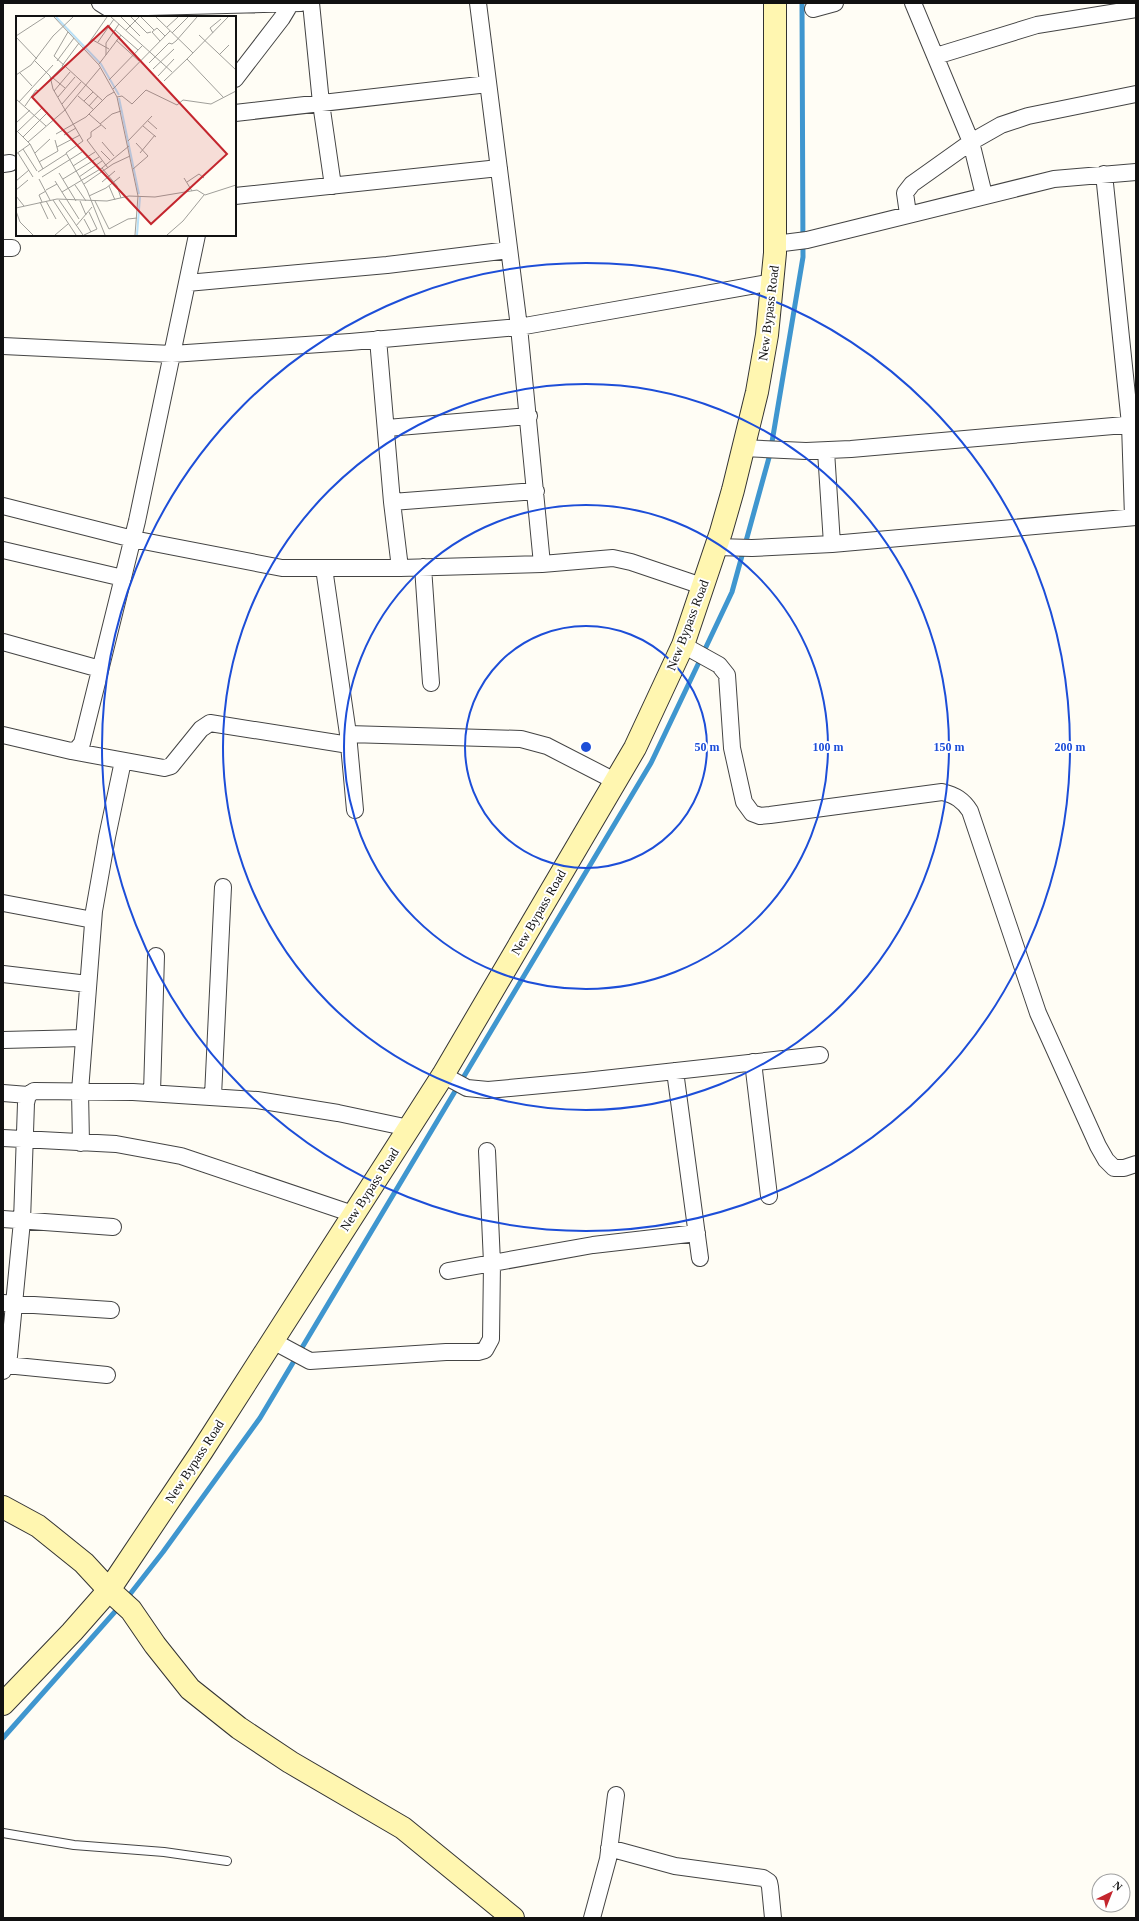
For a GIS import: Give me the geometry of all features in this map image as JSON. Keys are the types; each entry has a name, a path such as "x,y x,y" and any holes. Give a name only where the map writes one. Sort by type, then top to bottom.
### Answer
{"main road":[{"name":"New Bypass Road","path":"3,1704 72,1632 112,1593 272,1340 409,1128 454,1082 653,711 683,645 716,547 733,490 749,448 767,335 773,282 783,243 776,3"},
{"path":"3,1508 38,1526 84,1563 112,1593 131,1610 154,1645 190,1689 239,1728 290,1762 403,1828 513,1918"}],"street":[{"path":"100,3 102,6 108,8 294,3"},
{"path":"236,78 294,3"},
{"path":"311,3 321,103 333,186"},
{"path":"478,3 519,327 529,416 542,564"},
{"path":"813,9 835,3"},
{"path":"913,3 971,142 984,195"},
{"path":"936,56 1037,25 1136,9"},
{"path":"236,113 488,84"},
{"path":"908,214 905,199 905,193 908,189 971,142 996,128 1015,120 1136,94"},
{"path":"236,196 499,168"},
{"path":"783,243 807,240 984,195 1054,179 1136,172"},
{"path":"716,547 745,548 832,544 1134,517 1133,424 1104,174"},
{"path":"71,751 77,749 82,743 123,578 197,236"},
{"path":"187,283 387,264 509,250"},
{"path":"3,346 172,354 378,339 519,327 773,282"},
{"path":"378,339 387,428 392,502 400,568"},
{"path":"387,428 529,416"},
{"path":"749,448 826,451 899,446 1133,424"},
{"path":"826,451 832,544"},
{"path":"392,502 536,491"},
{"path":"3,506 132,538 264,565 300,569 400,568 542,564 613,558 631,562 702,586"},
{"path":"3,550 123,578"},
{"path":"423,567 431,683"},
{"path":"324,568 348,740 355,810"},
{"path":"3,642 100,669"},
{"path":"683,645 719,665 727,675 735,763 744,802 752,813 760,816 770,815 942,792 952,794 964,801 970,811 1038,1013 1098,1146 1106,1160 1114,1168 1124,1168 1136,1164"},
{"path":"3,735 71,751 156,768 172,766 201,729 210,723 348,740 521,739 548,746 615,781"},
{"path":"80,1143 80,1091 93,920 107,837 124,761"},
{"path":"213,1096 223,887"},
{"path":"3,903 93,920"},
{"path":"152,1093 156,956"},
{"path":"3,974 88,984"},
{"path":"3,1040 84,1038"},
{"path":"454,1082 488,1090 820,1055"},
{"path":"753,1062 769,1196"},
{"path":"675,1071 700,1258"},
{"path":"3,1093 28,1095 34,1091 40,1090 213,1096 257,1100 409,1128"},
{"path":"28,1095 22,1221 9,1304 9,1356 5,1368 107,1375"},
{"path":"3,1138 25,1141 134,1146 181,1156 353,1214"},
{"path":"272,1340 300,1356 315,1361 446,1352 478,1352 485,1350 491,1339 492,1263 487,1151"},
{"path":"3,1220 113,1227"},
{"path":"448,1271 593,1245 696,1233"},
{"path":"9,1304 111,1310"},
{"path":"592,1918 608,1859 616,1795"},
{"path":"609,1848 675,1866 763,1878 768,1882 770,1887 773,1918"}],"lane":[{"path":"3,1833 74,1845 164,1852 227,1861"}],"waterway":[{"path":"706,647 732,592 770,454 803,257 802,3"},
{"path":"127,1598 163,1552 260,1418 651,763 701,658"},
{"path":"3,1738 120,1606"}]}
